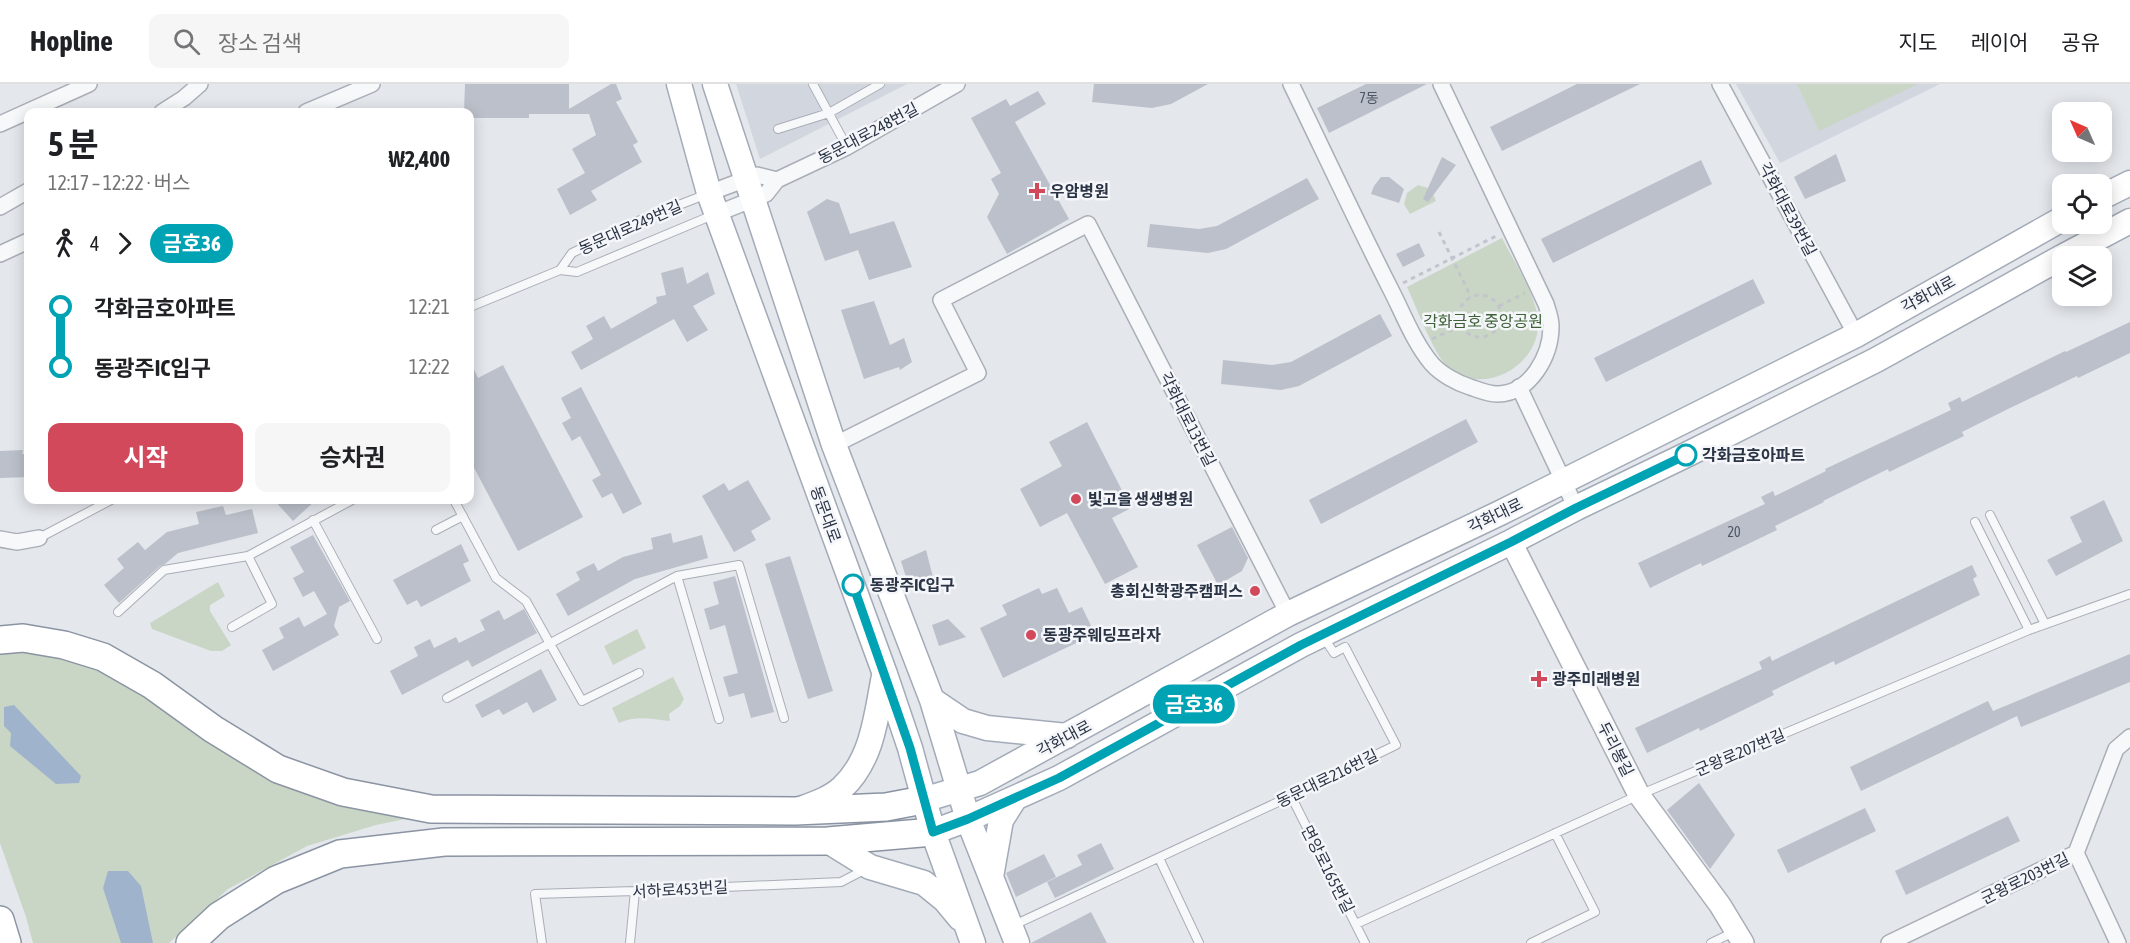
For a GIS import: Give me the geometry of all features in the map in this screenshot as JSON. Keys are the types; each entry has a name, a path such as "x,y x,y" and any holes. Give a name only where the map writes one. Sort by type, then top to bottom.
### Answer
{"highway":[{"path":"0,640 23,638 64,645 103,657 152,685 213,729 278,769 343,792 431,809 795,811 886,807 923,800"},
{"path":"190,943 219,916 276,880 340,854 444,842 828,841 933,832"},
{"path":"0,920 7,943"}],"main road":[{"name":"동문대로","path":"679,84 712,203 885,674 910,748 933,832 969,933"},
{"name":"동문대로","path":"715,84 748,190 834,445 932,700 958,790 1013,935"},
{"path":"2112,192 2130,183"},
{"name":"각화대로","path":"2083,246 2130,221"},
{"name":"각화대로","path":"923,800 980,783 1288,614 1500,513 1856,335 2052,225"},
{"name":"각화대로","path":"933,832 968,819 1059,778 1322,635 1875,360 2052,263"},
{"path":"795,811 824,800 842,788 858,767 870,746 885,674"},
{"path":"932,700 963,722 987,728 1067,736"},
{"path":"991,877 1001,820 1014,798"},
{"path":"828,841 870,867 924,883 945,900 969,933"}],"street":[{"path":"36,108 89,84"},
{"path":"168,108 200,84"},
{"path":"315,108 372,84"},
{"name":"동문대로248번길","path":"712,203 748,190 766,194 777,180 847,147 957,84"},
{"path":"1290,84 1391,289 1432,363 1465,386 1496,394 1511,392 1526,384 1539,367 1549,337 1550,318 1441,84"},
{"name":"각화대로39번길","path":"1720,84 1856,335"},
{"path":"0,124 24,113"},
{"name":"동문대로248번길","path":"712,203 748,190 757,175 777,180"},
{"path":"0,207 24,193"},
{"name":"각화대로13번길","path":"834,445 978,373 941,300 1088,224 1288,614"},
{"path":"0,254 24,243"},
{"path":"1519,387 1576,508"},
{"path":"0,539 17,542 39,538"},
{"name":"두리봉길","path":"1511,542 1639,795 1740,937"},
{"name":"군왕로203번길","path":"1889,943 2076,853 2116,749 2130,737"},
{"path":"2076,853 2118,943"}],"lane":[{"path":"813,84 847,147"},
{"path":"778,129 830,113 880,84"},
{"name":"동문대로249번길","path":"560,270 572,253 638,221 712,203"},
{"name":"동문대로249번길","path":"474,305 560,270 577,272 712,203"},
{"path":"39,538 103,504"},
{"path":"118,612 164,570 248,556 344,504"},
{"path":"456,504 496,578 526,601 582,701 639,672"},
{"path":"1990,515 2045,624"},
{"path":"436,530 463,516"},
{"path":"313,520 377,639"},
{"path":"1975,522 2029,630"},
{"path":"232,627 272,604 248,556"},
{"path":"447,698 677,576 739,565 784,718"},
{"path":"677,576 719,720"},
{"name":"군왕로207번길","path":"1356,924 1639,795 2029,630 2130,594"},
{"name":"동문대로216번길","path":"1013,935 1159,858 1396,745 1345,647 1334,653 1322,635"},
{"name":"면앙로165번길","path":"1291,796 1365,943"},
{"path":"1531,943 1595,912 1555,833"},
{"path":"1159,858 1199,943"},
{"name":"서하로453번길","path":"542,943 536,894 841,882 870,867"},
{"path":"630,943 635,891"},
{"path":"1711,943 1740,937"}],"path":[{"path":"1391,289 1509,229"},
{"path":"1439,232 1471,297"},
{"path":"1499,306 1537,286"},
{"path":"1475,294 1485,295 1499,306 1501,318 1498,327 1491,335 1482,338 1473,337 1460,326 1458,315 1460,306 1475,294"},
{"path":"1420,345 1460,326"}],"shaded area":[{"path":"736,84 907,84 760,159"},
{"path":"1736,84 1940,84 1780,163"}],"green space":[{"path":"1797,84 1918,84 1819,131"},
{"path":"1418,185 1431,189 1436,201 1410,214 1404,204 1407,193"},
{"name":"각화금호 중앙공원","path":"1502,238 1534,301 1538,322 1536,338 1529,352 1505,373 1490,378 1475,379 1460,375 1441,359 1430,340 1407,287"},
{"path":"218,582 225,596 210,605 210,611 231,645 222,651 211,651 152,629 150,623"},
{"path":"637,629 646,648 613,665 604,646"},
{"path":"26,643 122,678 193,729 415,817 376,825 307,846 228,889 169,943 33,943 0,843 0,648"},
{"path":"673,677 684,699 680,706 669,714 670,721 638,718 619,723 612,708"}],"water":[{"path":"14,705 81,776 79,783 56,784 10,746 11,733 4,726 4,707"},
{"path":"108,871 128,871 141,886 153,943 121,943 103,888"}],"building":[{"path":"465,84 569,84 569,109 611,84 616,84 622,99 616,102 638,142 633,145 642,162 591,191 597,200 570,215 557,189 585,173 572,149 596,135 589,114 529,114 529,118 474,118 474,108 464,108"},
{"path":"1094,84 1208,84 1171,104 1152,108 1092,102"},
{"path":"1366,84 1427,84 1329,133 1317,108"},
{"path":"1577,84 1640,84 1502,151 1490,127"},
{"path":"1038,91 1046,104 1015,122 1069,219 1007,254 987,217 999,194 991,179 1001,173 971,118 1006,99 1010,106"},
{"path":"1836,154 1846,181 1805,199 1794,177"},
{"path":"1442,157 1456,165 1428,202 1423,199"},
{"path":"1701,160 1712,184 1553,263 1541,239"},
{"path":"1381,177 1389,177 1404,189 1399,203 1371,194"},
{"path":"1307,178 1319,199 1226,249 1208,253 1147,247 1150,224 1199,229 1217,226"},
{"path":"827,199 839,203 850,234 894,221 912,267 869,280 858,250 825,261 807,212"},
{"path":"1419,243 1425,256 1403,267 1396,254"},
{"path":"683,267 687,284 708,272 715,294 693,306 708,330 687,342 674,319 581,370 571,352 593,339 586,326 604,316 611,329 657,303 656,297 666,295 661,273"},
{"path":"1753,279 1765,303 1606,382 1594,358"},
{"path":"874,301 890,345 904,338 912,362 900,370 899,367 864,379 841,310"},
{"path":"1380,314 1392,336 1299,386 1281,390 1221,384 1223,360 1272,365 1291,362"},
{"path":"2130,322 2130,353 1962,432 1964,436 1889,472 1888,469 1823,501 1775,526 1777,530 1650,588 1638,563 1765,504 1761,497 1773,491 1775,496 1826,471 1825,469 1951,410 1948,403 1960,397 1962,402"},
{"path":"503,365 583,517 518,551 474,468 474,370 478,378"},
{"path":"581,387 642,504 623,514 612,493 602,498 592,480 601,475 580,436 572,441 562,423 571,418 561,398"},
{"path":"1466,419 1478,442 1321,524 1309,500"},
{"name":"빛고을 생생병원","path":"1087,422 1131,508 1112,518 1138,567 1105,584 1067,513 1040,527 1020,489 1062,466 1049,442"},
{"path":"23,450 24,477 0,478 0,451"},
{"path":"748,480 771,519 751,531 756,540 734,552 702,496 724,483 729,491"},
{"path":"2104,500 2123,541 2056,576 2047,560 2082,542 2070,517"},
{"path":"278,504 312,504 293,521"},
{"path":"223,506 226,515 252,509 258,533 178,553 119,603 104,585 124,568 117,559 138,542 145,550 167,532 199,524 196,512"},
{"path":"1232,527 1248,558 1242,571 1218,585 1197,545"},
{"path":"671,533 673,543 702,535 708,558 635,579 568,616 556,594 580,580 576,572 594,563 598,571 623,557 653,549 651,538"},
{"path":"313,535 350,601 339,607 334,626 339,635 273,671 262,650 284,638 279,628 299,617 304,627 327,614 314,591 303,597 293,578 304,572 290,547"},
{"path":"461,544 469,561 463,564 471,581 421,607 417,600 407,605 393,580"},
{"path":"926,550 934,581 910,590 901,561"},
{"path":"790,556 833,691 808,699 765,564"},
{"path":"1972,565 1977,576 1973,579 1980,595 1835,665 1834,661 1772,691 1774,695 1700,731 1699,728 1647,753 1635,728 1762,669 1759,662 1770,656 1772,661"},
{"path":"735,576 774,712 751,718 744,693 729,697 723,677 738,673 725,625 710,630 704,609 719,604 713,582"},
{"name":"동광주웨딩프라자","path":"1039,588 1042,594 1057,588 1069,613 1082,607 1095,634 1003,678 980,628 1007,615 1002,605"},
{"path":"524,609 537,633 472,667 468,660 402,695 390,671 418,656 414,647 430,639 434,648 456,637 459,643 485,630 480,620 499,610 504,620"},
{"path":"948,619 966,637 939,646 932,625"},
{"path":"2130,654 2130,682 2021,727 2017,716 1861,791 1850,767 1988,701 1993,711"},
{"path":"541,669 557,700 533,713 527,702 503,715 499,709 482,718 475,705"},
{"path":"1699,783 1735,835 1710,869 1667,810"},
{"path":"1865,808 1876,831 1788,873 1777,850"},
{"path":"2008,816 2020,841 1906,895 1895,871"},
{"path":"1101,843 1114,869 1055,898 1047,882 1082,865 1077,855"},
{"path":"1044,854 1056,877 1016,897 1006,873"},
{"path":"1091,912 1107,943 1031,943"}],"bus line":[{"name":"금호36","path":"853,585 910,748 933,832 968,819 1059,778 1301,645 1686,455"}],"place":[{"name":"우암병원","path":"1037,191"},
{"name":"각화금호아파트","path":"1686,455"},
{"name":"빛고을 생생병원","path":"1076,499"},
{"name":"동광주IC입구","path":"853,585"},
{"name":"총회신학광주캠퍼스","path":"1255,591"},
{"name":"동광주웨딩프라자","path":"1031,635"},
{"name":"광주미래병원","path":"1539,679"}]}
